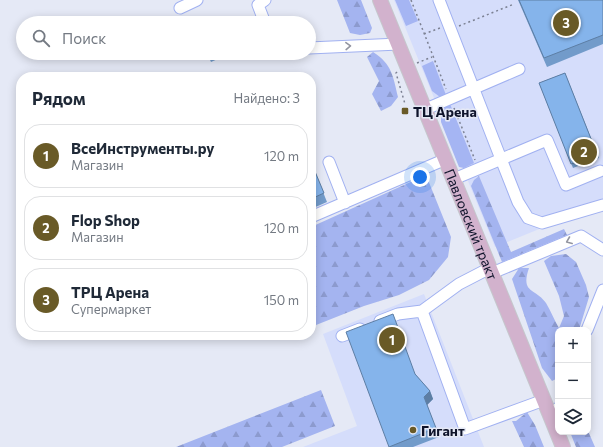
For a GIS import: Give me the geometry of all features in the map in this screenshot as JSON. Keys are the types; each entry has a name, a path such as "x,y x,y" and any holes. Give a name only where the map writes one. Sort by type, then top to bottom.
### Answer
{"main road":[{"name":"Павловский тракт","path":"380,0 426,109 563,447"}],"lane":[{"path":"180,8 196,0"},
{"path":"262,16 258,5 265,0"},
{"path":"439,0 518,202 528,218 542,223 603,205"},
{"path":"316,48 399,44"},
{"path":"426,109 519,70"},
{"path":"454,179 547,140 566,185 600,171"},
{"path":"316,215 446,159"},
{"path":"329,162 345,203"},
{"path":"342,336 398,314 422,311 459,284 580,236 603,250"},
{"path":"588,327 603,290"},
{"path":"422,311 465,429 544,400"},
{"path":"553,422 555,416"}],"path":[{"path":"411,0 479,168"},
{"path":"424,34 446,26 450,29 514,4"}],"shaded area":[{"path":"394,0 603,0 603,203 495,247"},
{"path":"395,0 409,0 418,21 406,26"},
{"path":"433,61 446,95 440,97 432,91 422,66"},
{"path":"450,104 474,163 464,168 459,167 441,122 442,112 445,107"},
{"path":"424,294 484,447 303,447 357,426 323,334"}],"green space":[{"path":"337,0 361,0 372,28 370,33 360,35 350,33"},
{"path":"373,52 384,61 391,71 398,97 391,106 381,111 372,94 379,81 367,57"},
{"path":"426,175 451,237 448,257 429,280 399,295 364,306 316,325 316,225"},
{"path":"479,176 511,252 564,229 567,235 502,262 471,186 474,180"},
{"path":"566,254 576,262 586,285 589,297 580,327 559,327 564,316 559,296 544,261 551,256"},
{"path":"519,268 529,268 526,282 528,287 546,303 558,327 555,327 555,380 552,381 542,368 512,279"},
{"path":"321,390 335,426 282,447 176,447"},
{"path":"527,412 535,425 544,447 524,447 512,421 516,421"},
{"path":"571,435 590,435 595,447 576,447"}],"building":[{"path":"519,0 603,0 603,35 544,58"},
{"path":"565,73 597,154 571,164 539,83"},
{"path":"316,174 324,193 316,197"},
{"path":"393,314 415,374 430,391 424,397 436,428 389,447 346,332"}],"place":[{"name":"ТРЦ Арена","path":"566,23"},
{"name":"ТЦ Арена","path":"405,111"},
{"name":"Flop Shop","path":"584,152"},
{"name":"ВсеИнструменты.ру","path":"392,340"},
{"name":"Гигант","path":"413,430"}]}
